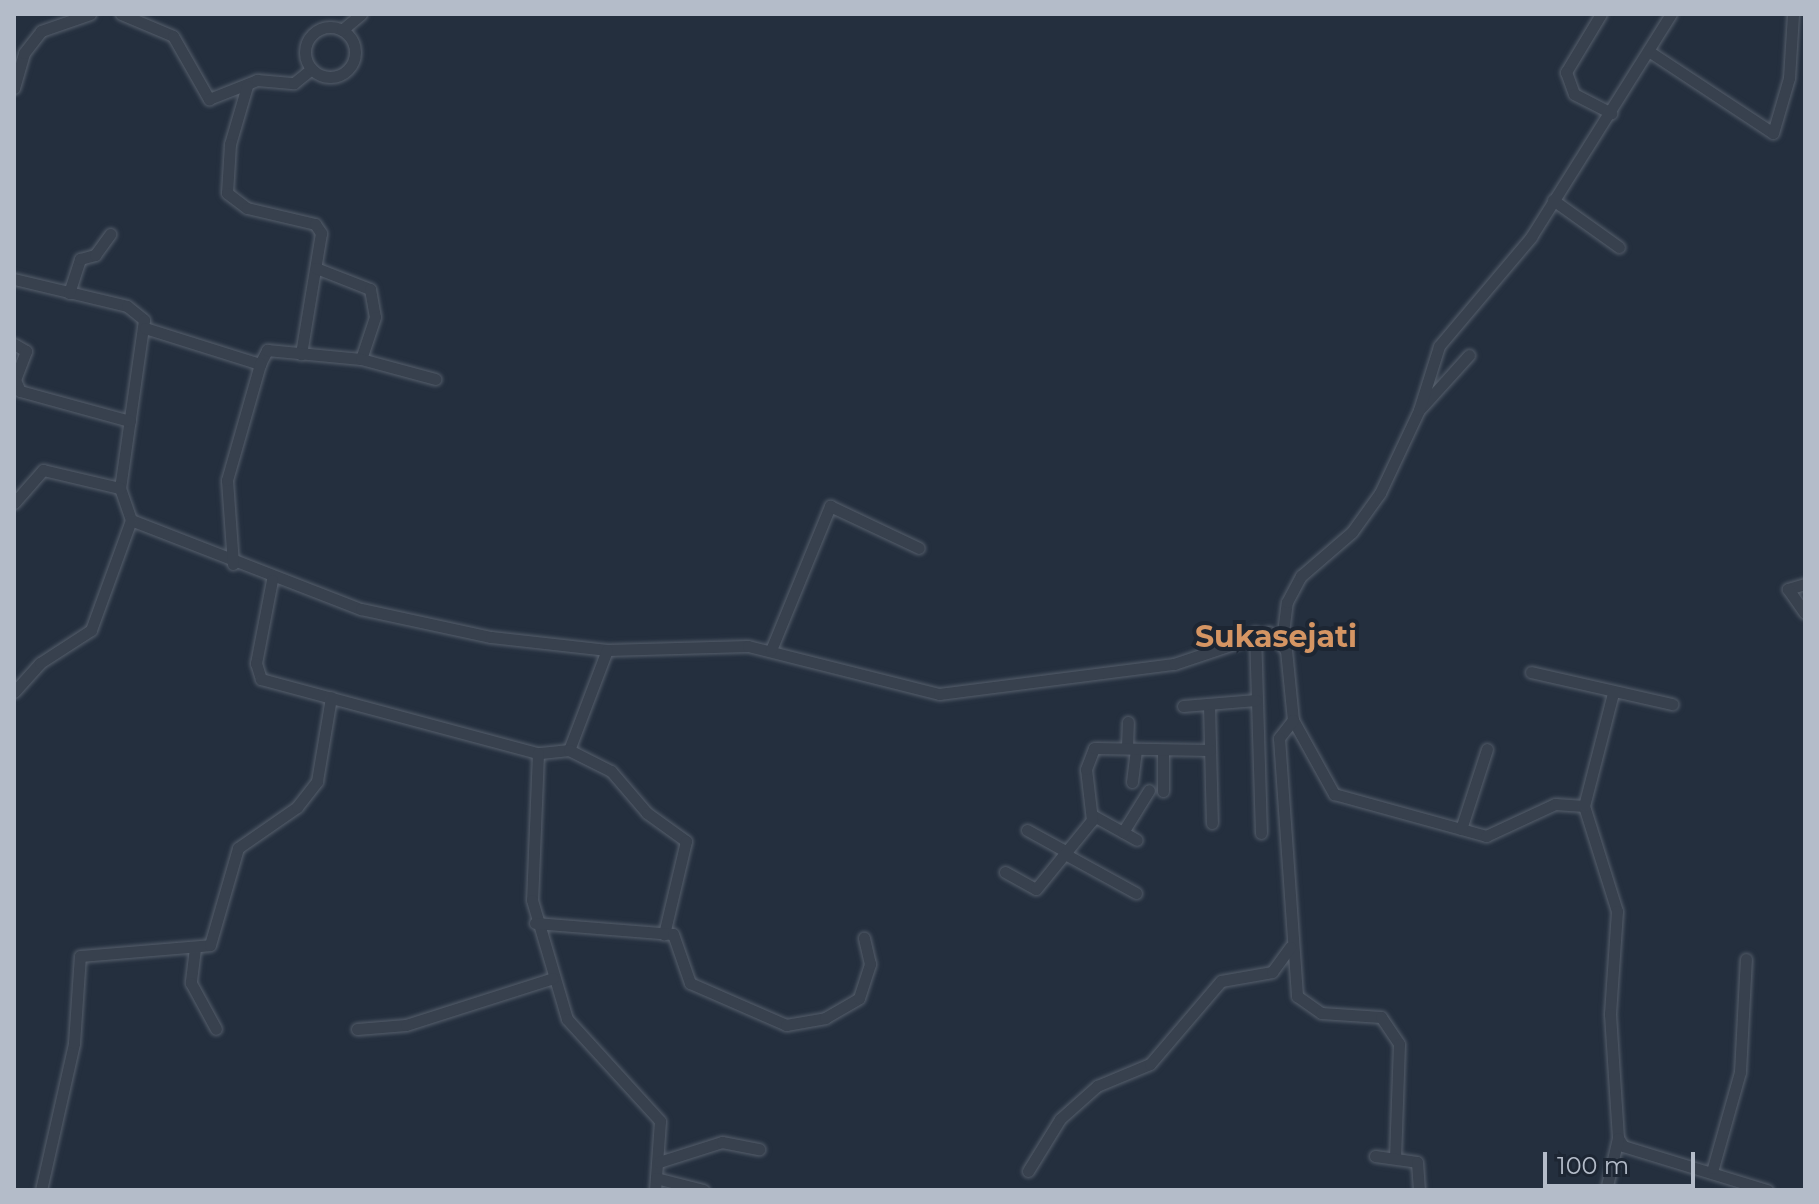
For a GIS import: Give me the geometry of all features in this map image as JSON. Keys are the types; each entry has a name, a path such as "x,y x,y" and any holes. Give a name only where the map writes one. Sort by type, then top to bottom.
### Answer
{"street":[{"path":"14,88 24,53 41,31 90,14"},
{"path":"121,14 173,36 209,99 247,86 294,83 311,69"},
{"path":"311,69 307,40 319,29 342,30 361,14"},
{"path":"1601,14 1566,72 1574,94 1611,113"},
{"path":"1584,806 1555,804 1496,836 1334,794 1293,720 1282,641 1293,588 1370,511 1419,410 1439,346 1513,262 1650,52 1671,14"},
{"path":"1650,52 1773,133 1789,78 1793,14"},
{"path":"311,69 334,77 349,69 354,44 342,30"},
{"path":"247,86 230,144 227,193 247,208 315,224 321,233 301,354"},
{"path":"1553,200 1619,247"},
{"path":"69,293 80,259 95,255 110,234"},
{"path":"316,268 370,289 375,317 361,359"},
{"path":"14,279 127,306 145,328 260,364"},
{"path":"14,692 40,663 91,630 131,520 120,488 145,328"},
{"path":"14,344 26,351 15,380 20,391 130,421"},
{"path":"233,564 227,480 265,351 361,359 435,379"},
{"path":"1419,410 1469,355"},
{"path":"14,503 43,470 120,488"},
{"path":"771,650 830,506 919,548"},
{"path":"131,520 272,580 426,625 607,650 771,650 920,692 965,694 1174,664 1255,632 1282,641"},
{"path":"272,580 256,663 261,679 538,753 569,750 611,771 647,813 686,841 664,934"},
{"path":"1805,584 1788,589 1805,613"},
{"path":"1255,632 1261,833"},
{"path":"569,750 607,650"},
{"path":"1531,672 1672,704"},
{"path":"1606,1190 1618,1138 1610,1014 1617,911 1584,806 1613,693"},
{"path":"41,1190 71,1056 80,956 195,948 213,941 238,848 312,792 331,697"},
{"path":"1183,706 1256,700"},
{"path":"1209,704 1212,823"},
{"path":"1293,720 1279,738 1290,947 1304,1006 1381,1017 1399,1044 1395,1158"},
{"path":"1128,722 1132,782"},
{"path":"1005,872 1036,889 1066,853 1092,815 1087,755 1099,746 1163,753 1210,750"},
{"path":"1461,829 1487,749"},
{"path":"538,753 535,923 553,978 584,1044 660,1121 656,1184 703,1190"},
{"path":"1163,753 1163,791"},
{"path":"1123,832 1149,790"},
{"path":"1092,815 1137,840"},
{"path":"1027,830 1136,893"},
{"path":"535,923 664,934 676,938 690,983 786,1025 825,1018 859,998 870,964 864,938"},
{"path":"1028,1171 1060,1119 1097,1086 1150,1064 1221,981 1272,972 1290,947"},
{"path":"195,948 191,983 216,1029"},
{"path":"1713,1168 1740,1072 1746,959"},
{"path":"357,1029 406,1025 553,978"},
{"path":"1618,1138 1623,1146 1713,1168 1767,1190"},
{"path":"659,1162 722,1142 759,1149"},
{"path":"1375,1156 1417,1162 1419,1190"}],"district":[{"name":"Sukasejati","path":"1276,637"}]}
